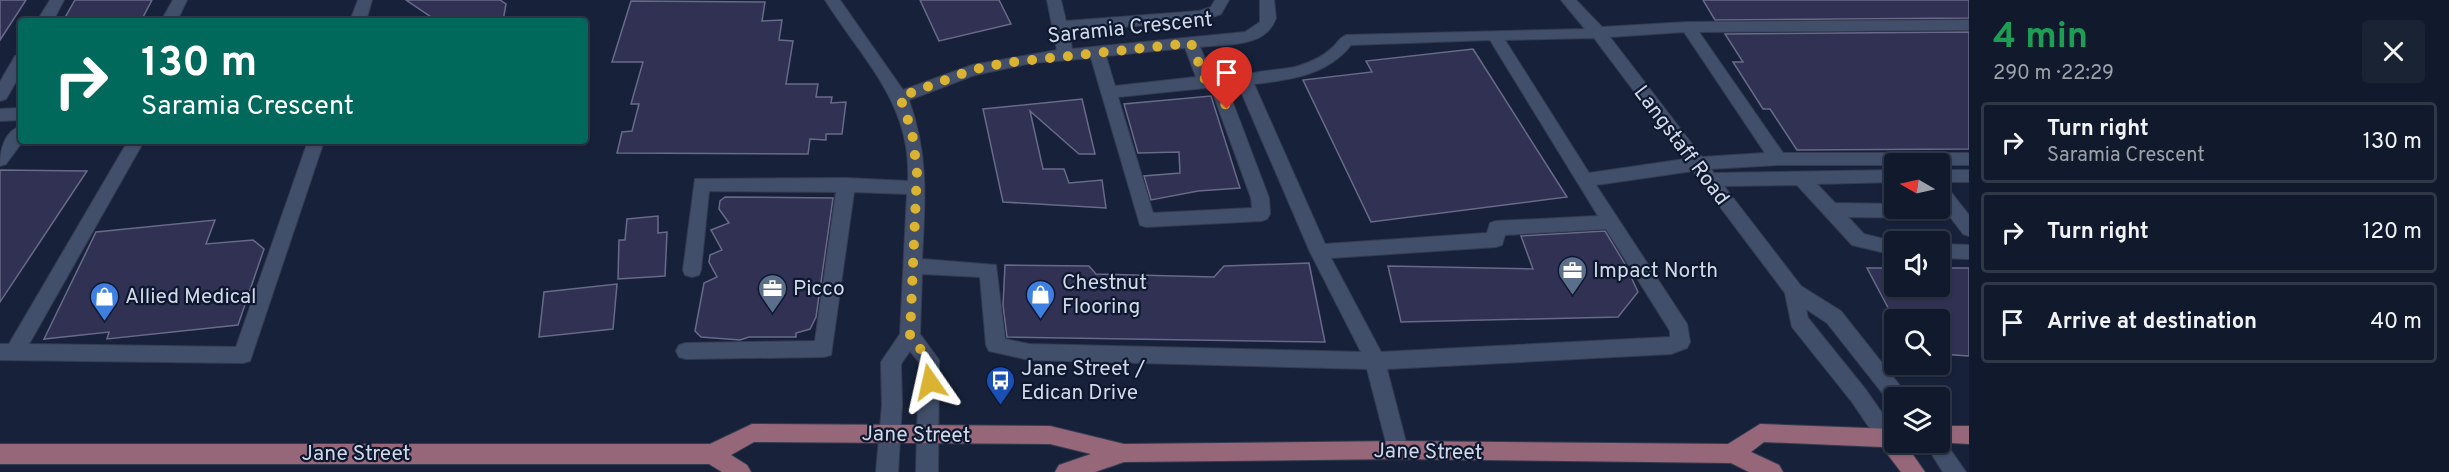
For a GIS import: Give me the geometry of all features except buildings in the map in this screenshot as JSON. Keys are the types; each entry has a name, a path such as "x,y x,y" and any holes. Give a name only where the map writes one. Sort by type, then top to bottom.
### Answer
{"main road":[{"name":"Jane Street","path":"0,454 712,454 752,433 890,433 1050,435 1124,453 1398,450 1732,454 1772,472"},
{"path":"1732,454 1760,433 1884,438"},
{"path":"1950,435 1969,435"},
{"name":"Jane Street","path":"1066,472 1124,453"},
{"name":"Langstaff Road","path":"1901,453 1914,472"},
{"path":"712,454 740,472"}],"street":[{"path":"47,18 57,0"},
{"path":"171,18 180,0"},
{"path":"359,18 365,0"},
{"path":"832,0 900,97 912,132 917,188 910,336 891,362 887,472"},
{"path":"1054,0 1066,55"},
{"path":"1060,27 1201,16 1216,10 1222,0"},
{"name":"Saramia Crescent","path":"900,97 972,70 1066,55 1248,37 1261,32 1268,25 1271,14 1267,0"},
{"name":"Langstaff Road","path":"1575,1 1794,291 1834,317 1889,387"},
{"path":"1398,450 1375,361 1319,252 1244,80 1317,65 1339,53 1347,40 1598,33 1688,27 1969,25"},
{"path":"1688,27 1778,159"},
{"path":"914,266 988,270 996,345 1029,352 1375,361 1671,346 1680,342 1680,330 1494,35"},
{"path":"1191,43 1206,82"},
{"path":"1097,52 1108,92 1146,220 1261,214 1260,198 1219,87 1206,82 1108,92"},
{"path":"0,95 18,65"},
{"path":"0,115 18,114"},
{"path":"0,160 18,136"},
{"path":"7,352 134,144"},
{"path":"7,352 243,355 315,144"},
{"path":"1584,180 1696,164 1778,159 1969,159"},
{"path":"1708,180 1884,176"},
{"path":"1950,176 1969,176"},
{"path":"1801,178 1858,240 1884,246"},
{"path":"692,270 701,184 917,188"},
{"path":"686,351 825,349 846,185"},
{"path":"1950,202 1969,230"},
{"path":"1830,210 1956,211"},
{"path":"1319,252 1496,240 1496,228 1612,222"},
{"path":"1950,251 1969,252"},
{"name":"Langstaff Road","path":"1794,291 1799,321 1884,429"},
{"path":"910,336 929,360 927,472"},
{"path":"1942,453 1955,472"}],"place":[{"name":"Impact North","path":"1572,296"},
{"name":"Picco","path":"772,314"},
{"name":"Chestnut Flooring","path":"1041,320"},
{"name":"Allied Medical","path":"104,322"},
{"name":"Jane Street / Edican Drive","path":"1000,406"}],"route":[{"path":"930,382 929,360 910,336 917,221 917,171 912,132 900,97 944,79 1004,63 1032,58 1191,43 1206,82 1219,87 1227,109"}]}
